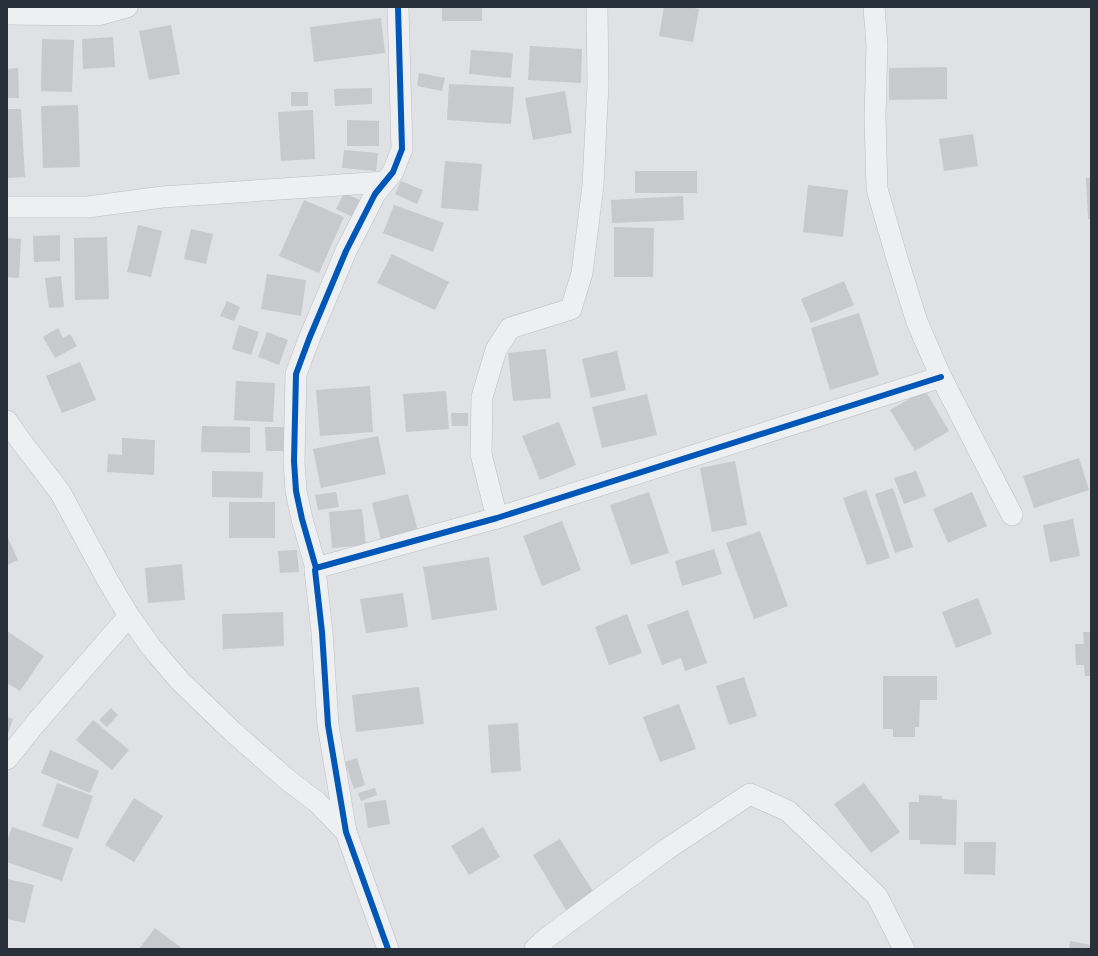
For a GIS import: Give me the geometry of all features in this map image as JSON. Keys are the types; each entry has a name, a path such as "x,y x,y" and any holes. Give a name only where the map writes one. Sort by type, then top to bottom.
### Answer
{"street":[{"path":"7,14 98,15 127,7"},
{"path":"388,949 346,832 328,725 316,568 302,519 296,491 294,461 296,374 346,251 374,194 393,172 402,150 398,7"},
{"path":"497,518 481,454 482,397 496,350 510,328 571,308 582,273 594,170 598,84 597,7"},
{"path":"874,7 877,45 875,118 877,189 917,322 941,376 1012,514"},
{"path":"7,207 88,207 162,198 385,182"},
{"path":"316,568 497,518 941,376"},
{"path":"7,421 60,492 107,579 150,647 180,681 234,733 289,781 317,802 346,832"},
{"path":"7,760 35,724 129,616"},
{"path":"535,949 548,937 667,849 750,794 788,811 877,896 904,949"}],"building":[{"path":"442,7 482,7 482,21 442,21"},
{"path":"664,7 688,7 699,9 693,42 659,36"},
{"path":"381,18 385,53 314,62 310,27"},
{"path":"171,25 180,74 149,80 139,31"},
{"path":"113,37 115,67 83,69 82,39"},
{"path":"42,39 74,40 72,92 41,91"},
{"path":"530,46 582,49 581,83 528,80"},
{"path":"471,50 513,53 511,78 469,74"},
{"path":"947,67 947,99 889,100 889,68"},
{"path":"18,68 19,98 7,98 7,69"},
{"path":"419,73 445,78 442,91 417,86"},
{"path":"449,84 514,87 511,124 447,120"},
{"path":"372,88 372,104 335,106 334,89"},
{"path":"565,91 572,133 533,140 525,98"},
{"path":"291,92 308,92 308,106 291,106"},
{"path":"78,105 80,167 43,168 41,106"},
{"path":"7,109 21,109 25,177 7,178"},
{"path":"313,110 315,159 281,161 278,112"},
{"path":"347,120 379,121 379,146 347,146"},
{"path":"973,134 978,166 944,171 939,139"},
{"path":"344,150 378,153 376,171 342,168"},
{"path":"445,161 482,164 478,211 441,208"},
{"path":"635,171 697,171 697,193 635,193"},
{"path":"1086,178 1091,178 1091,219 1088,219"},
{"path":"401,181 423,190 417,204 395,194"},
{"path":"808,185 848,190 843,237 803,232"},
{"path":"344,193 360,200 353,217 336,209"},
{"path":"683,196 684,220 612,223 611,200"},
{"path":"304,200 344,217 319,273 279,256"},
{"path":"394,205 444,223 433,252 383,233"},
{"path":"138,225 162,231 151,277 127,272"},
{"path":"614,227 654,228 653,277 614,277"},
{"path":"191,229 213,234 206,264 184,259"},
{"path":"60,235 60,261 34,262 33,236"},
{"path":"107,237 109,299 75,300 74,238"},
{"path":"7,238 21,239 19,278 7,277"},
{"path":"392,254 449,282 435,310 377,283"},
{"path":"267,274 306,280 301,316 261,309"},
{"path":"61,276 64,307 49,308 45,278"},
{"path":"844,281 854,305 811,323 801,299"},
{"path":"227,301 240,307 234,321 220,316"},
{"path":"859,313 879,375 830,390 811,328"},
{"path":"239,325 259,332 251,355 232,349"},
{"path":"58,328 63,338 70,334 77,346 55,358 43,337"},
{"path":"267,332 288,340 279,365 258,357"},
{"path":"546,349 551,398 513,401 508,353"},
{"path":"617,351 626,390 591,398 582,359"},
{"path":"80,362 96,400 62,413 46,376"},
{"path":"236,381 275,383 273,422 234,420"},
{"path":"370,386 373,432 320,436 316,390"},
{"path":"925,390 949,431 915,451 890,410"},
{"path":"446,391 449,429 406,432 403,394"},
{"path":"647,394 657,435 602,448 592,407"},
{"path":"451,413 468,413 468,426 452,426"},
{"path":"559,422 576,465 540,480 522,436"},
{"path":"202,426 250,427 250,453 201,452"},
{"path":"265,427 284,427 285,451 266,451"},
{"path":"378,436 386,474 321,488 313,449"},
{"path":"122,438 155,440 154,475 107,472 108,454 122,455"},
{"path":"1079,458 1089,490 1034,508 1023,476"},
{"path":"735,461 747,525 712,532 700,468"},
{"path":"212,471 263,472 262,498 212,497"},
{"path":"916,471 926,496 904,504 894,478"},
{"path":"893,488 913,547 895,553 875,494"},
{"path":"866,490 890,558 867,565 843,498"},
{"path":"336,492 339,507 318,510 315,495"},
{"path":"649,492 669,553 631,565 610,505"},
{"path":"972,492 987,526 948,543 933,509"},
{"path":"408,494 418,531 381,540 372,503"},
{"path":"229,502 275,502 275,538 229,538"},
{"path":"362,509 366,545 332,548 329,512"},
{"path":"1073,519 1080,556 1050,562 1043,525"},
{"path":"562,521 581,570 542,586 523,536"},
{"path":"760,531 788,606 754,619 726,543"},
{"path":"7,536 18,560 7,565"},
{"path":"714,549 722,574 682,586 675,561"},
{"path":"297,550 299,572 280,573 278,551"},
{"path":"489,557 497,610 432,620 423,567"},
{"path":"182,564 185,600 148,603 145,568"},
{"path":"403,593 408,627 366,633 360,599"},
{"path":"978,598 992,634 956,648 942,612"},
{"path":"688,610 707,663 685,671 681,658 662,665 647,625"},
{"path":"283,612 284,646 223,649 222,614"},
{"path":"627,614 642,653 609,665 595,627"},
{"path":"7,631 44,656 20,691 7,683"},
{"path":"1083,632 1091,632 1091,676 1085,676 1084,665 1076,665 1075,644 1084,644"},
{"path":"883,676 937,676 937,700 920,700 919,727 915,727 915,737 893,737 893,729 883,729"},
{"path":"744,677 757,716 729,725 716,686"},
{"path":"419,687 424,724 356,732 352,695"},
{"path":"679,704 696,749 660,762 643,717"},
{"path":"111,708 118,715 107,727 99,720"},
{"path":"7,717 13,719 7,736"},
{"path":"93,720 129,750 112,770 76,740"},
{"path":"518,723 521,771 491,773 488,725"},
{"path":"50,750 99,771 90,793 41,773"},
{"path":"357,758 365,785 354,789 345,762"},
{"path":"57,783 93,796 78,839 42,826"},
{"path":"864,783 900,832 871,853 834,804"},
{"path":"375,788 377,795 361,801 358,793"},
{"path":"919,795 942,796 942,799 957,800 956,845 920,844 920,840 909,840 909,802 919,802"},
{"path":"134,798 163,816 134,862 105,845"},
{"path":"386,800 390,824 368,828 364,803"},
{"path":"12,827 73,848 62,881 7,862 7,841"},
{"path":"483,827 500,857 469,875 451,846"},
{"path":"560,839 594,893 566,910 533,855"},
{"path":"964,842 996,842 995,875 964,874"},
{"path":"7,879 34,885 25,923 7,919"},
{"path":"155,928 183,949 139,949"},
{"path":"1070,941 1091,945 1091,949 1069,949"}],"cycle path":[{"path":"388,949 346,832 328,725 316,568 302,519 296,491 294,461 296,374 346,251 375,194 393,172 402,149 398,7"},
{"path":"316,568 497,518 941,377"}]}
